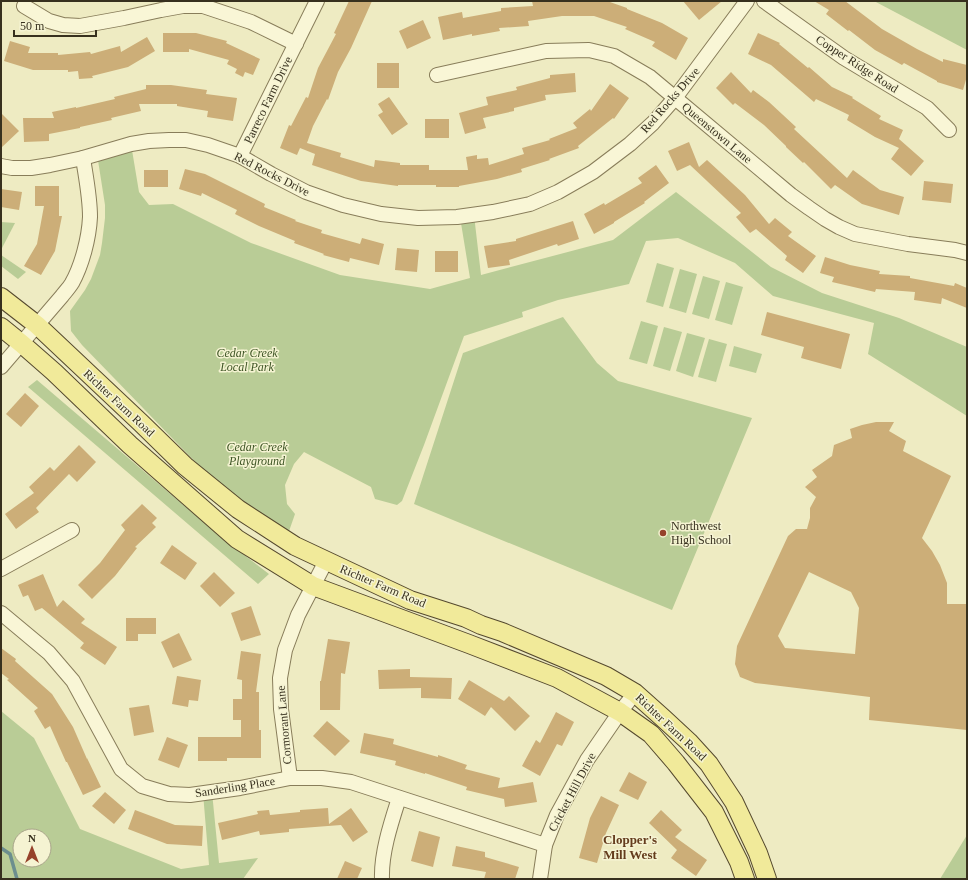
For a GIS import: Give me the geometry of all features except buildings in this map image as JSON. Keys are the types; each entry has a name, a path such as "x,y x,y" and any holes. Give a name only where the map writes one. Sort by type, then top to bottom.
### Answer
{"main road":[{"name":"Richter Farm Road","path":"1,297 37,325 142,423 185,466 238,509 295,546 410,600 466,618 606,676 634,693 668,722 710,764 734,802 758,853 767,879"},
{"name":"Richter Farm Road","path":"1,327 54,372 130,445 237,539 313,586 557,678 620,712 651,734 676,763 714,812 739,862 745,879"}],"street":[{"name":"Parreco Farm Drive","path":"240,156 309,20 317,1"},
{"name":"Red Rocks Drive","path":"1,166 12,168 31,168 83,158 137,143 149,141 186,140 208,145 240,156 306,192 343,205 381,214 418,218 460,217 530,204 558,192 594,172 630,144 653,123 675,98 747,1"},
{"name":"Copper Ridge Road","path":"764,1 844,58 927,108 949,130"},
{"path":"24,6 49,21 63,25 80,26 183,6 203,6 251,22 296,44"},
{"name":"Queenstown Lane","path":"437,75 546,52 589,50 614,56 650,77 803,204 839,227 855,234 967,253"},
{"path":"1,367 22,344 71,284 83,255 90,218 89,197 83,158"},
{"path":"1,569 72,530"},
{"name":"Cormorant Lane","path":"290,778 281,709 280,678 285,650 298,615 326,561"},
{"name":"Sanderling Place","path":"1,613 49,653 73,682 121,769 142,786 169,794 190,795 240,788 290,778 322,778 351,782 545,845"},
{"name":"Cricket Hill Drive","path":"540,879 545,845 557,815 587,760 634,693"},
{"path":"382,879 385,849 399,798"}],"green space":[{"path":"874,1 967,1 967,50"},
{"name":"Cedar Creek Local Park","path":"131,144 139,192 149,205 173,204 251,243 340,275 430,289 470,278 460,217 474,215 481,275 613,240 676,192 771,267 822,293 899,318 967,347 967,416 868,354 874,323 773,296 735,263 678,238 646,241 629,284 558,300 522,312 523,317 464,336 402,501 397,505 375,499 371,487 304,452 294,464 285,485 287,504 295,514 288,534 203,470 82,345 71,331 70,311 91,279 100,255 102,243 105,205 97,154"},
{"path":"1,222 15,223 1,250"},
{"path":"1,255 26,272 18,279 1,266"},
{"path":"657,263 674,268 663,307 646,302"},
{"path":"680,269 697,274 686,313 669,308"},
{"path":"703,276 720,281 709,319 692,314"},
{"path":"726,282 743,287 732,325 715,320"},
{"path":"563,317 597,363 618,381 752,418 672,610 414,504 463,353"},
{"path":"641,321 658,326 647,364 629,359"},
{"path":"664,327 682,332 670,371 653,366"},
{"path":"687,333 705,338 693,377 676,371"},
{"path":"709,339 727,344 716,382 698,377"},
{"path":"734,346 762,354 756,373 729,366"},
{"path":"37,380 222,538 269,574 258,584 28,387"},
{"path":"1,711 34,738 80,829 181,869 209,865 203,793 212,792 219,863 258,858 243,879 1,879"},
{"path":"967,835 967,879 940,879"}],"waterway":[{"path":"1,848 10,854 17,879"}],"place":[{"name":"Northwest High School","path":"663,533"}],"district":[{"name":"Clopper's Mill West","path":"630,846"}],"park label":[{"name":"Cedar Creek Playground","path":"257,454"}]}
